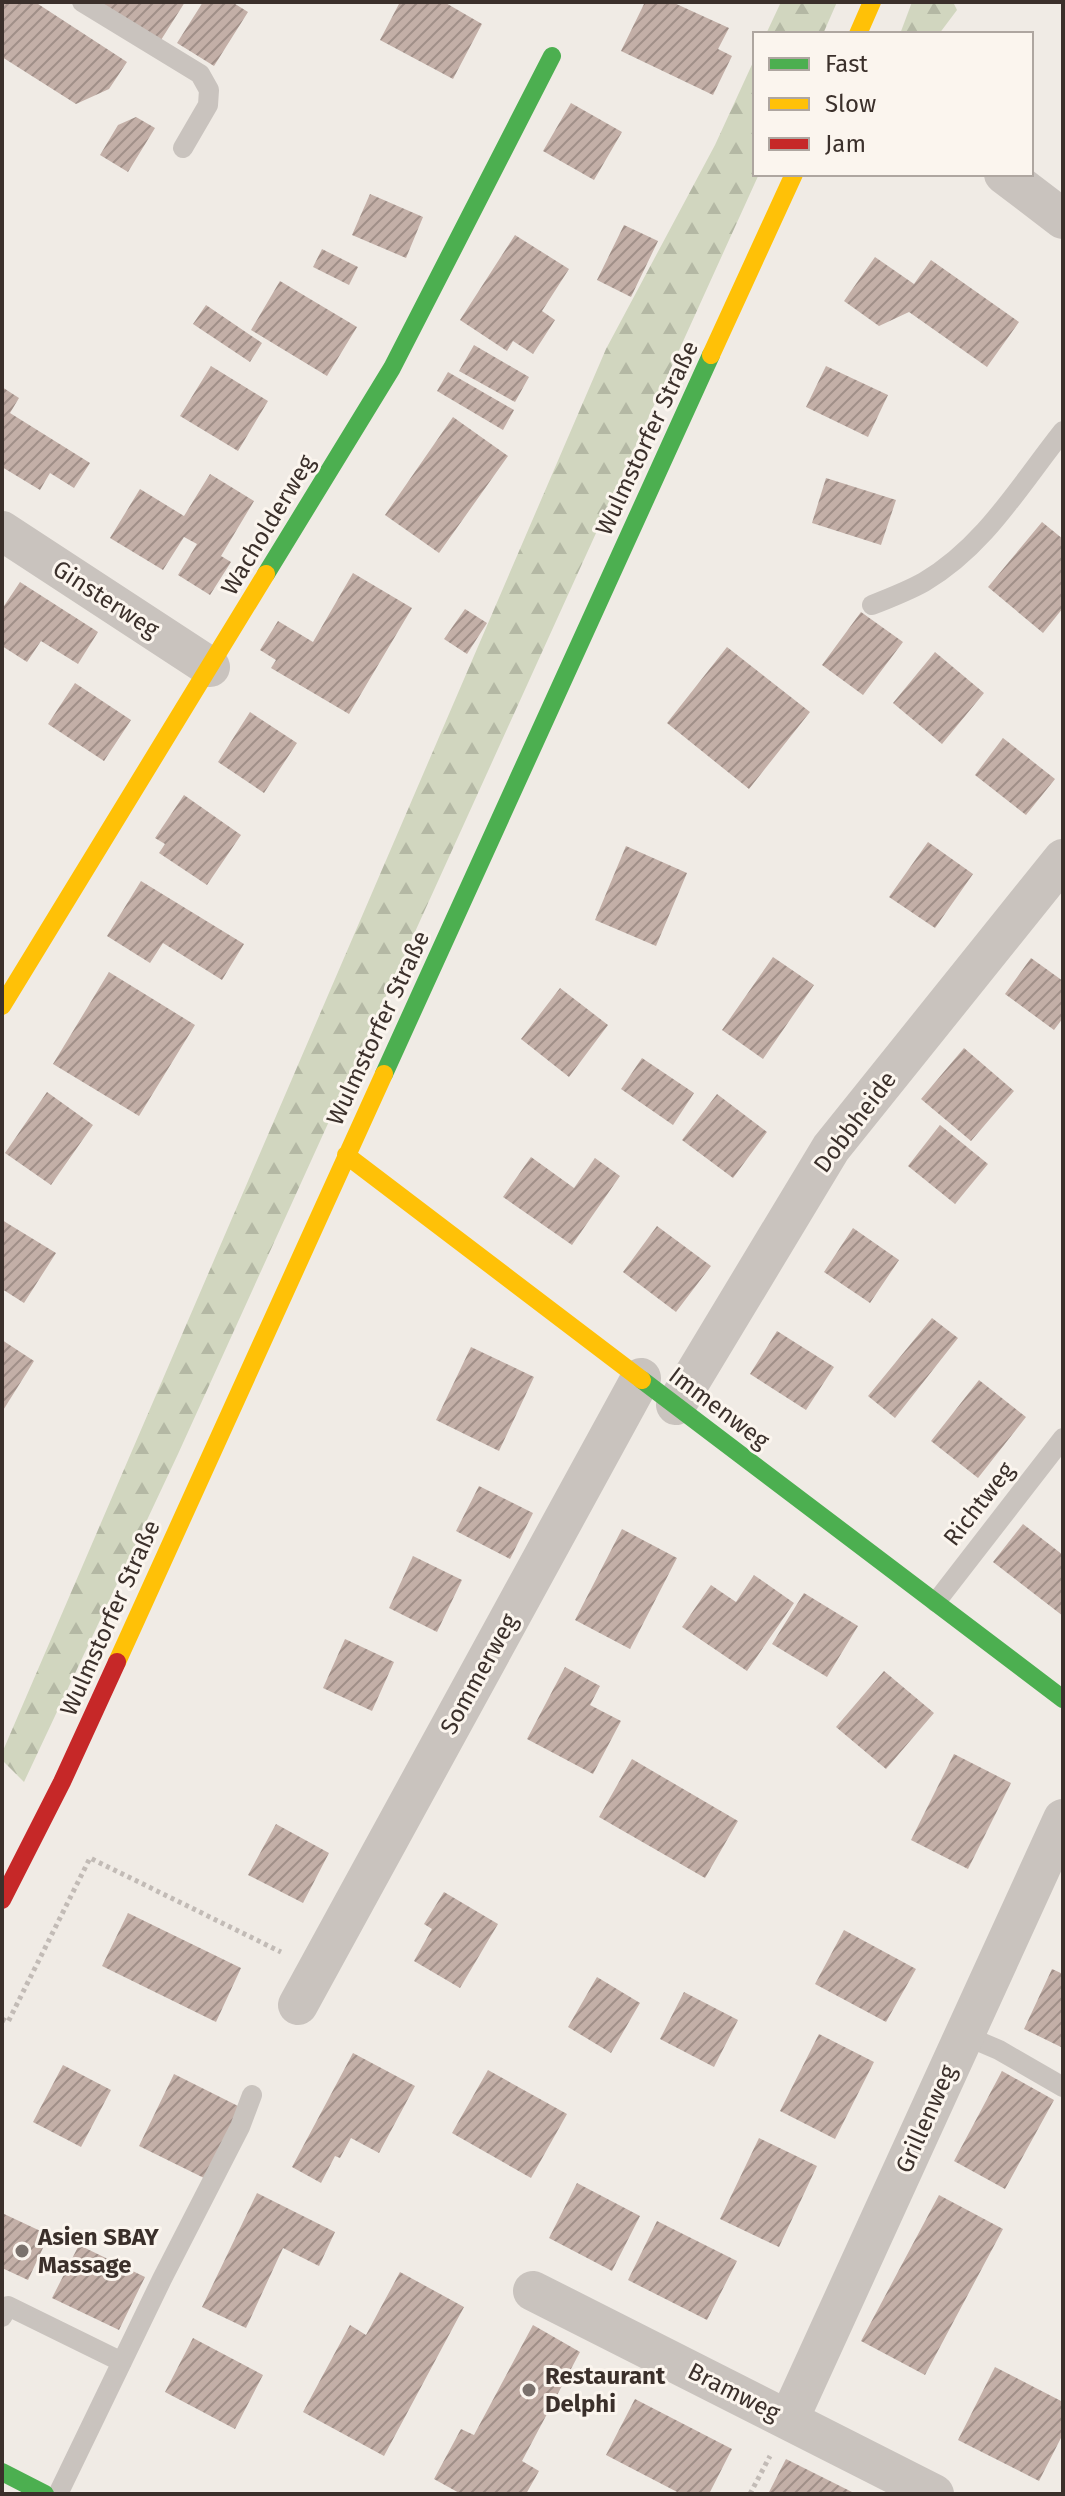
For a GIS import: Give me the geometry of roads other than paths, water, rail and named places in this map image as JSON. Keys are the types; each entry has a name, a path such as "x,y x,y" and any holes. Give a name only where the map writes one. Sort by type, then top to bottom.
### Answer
{"street":[{"path":"859,32 872,2"},
{"name":"Wacholderweg","path":"2,1006 392,368 552,56"},
{"name":"Wulmstorfer Straße","path":"2,1900 69,1768 793,176"},
{"path":"1007,176 1063,219"},
{"name":"Ginsterweg","path":"4,535 210,667"},
{"name":"Dobbheide","path":"676,1405 831,1148 1063,859"},
{"name":"Immenweg","path":"346,1155 1063,1699"},
{"name":"Sommerweg","path":"298,2005 641,1378"},
{"name":"Grillenweg","path":"789,2419 1063,1819"},
{"name":"Bramweg","path":"533,2291 934,2494"},
{"path":"2,2472 45,2494"}],"lane":[{"path":"82,2 200,74 209,90 208,105 183,148"},
{"path":"872,605 923,582 951,564 1014,498 1063,431"},
{"name":"Richtweg","path":"936,1602 1063,1438"},
{"path":"964,2035 999,2050 1063,2087"},
{"path":"58,2494 240,2127 252,2095"},
{"path":"2,2317 8,2306 122,2362"}],"place":[{"name":"Asien SBAY Massage","path":"22,2251"},
{"name":"Restaurant Delphi","path":"529,2390"}]}
